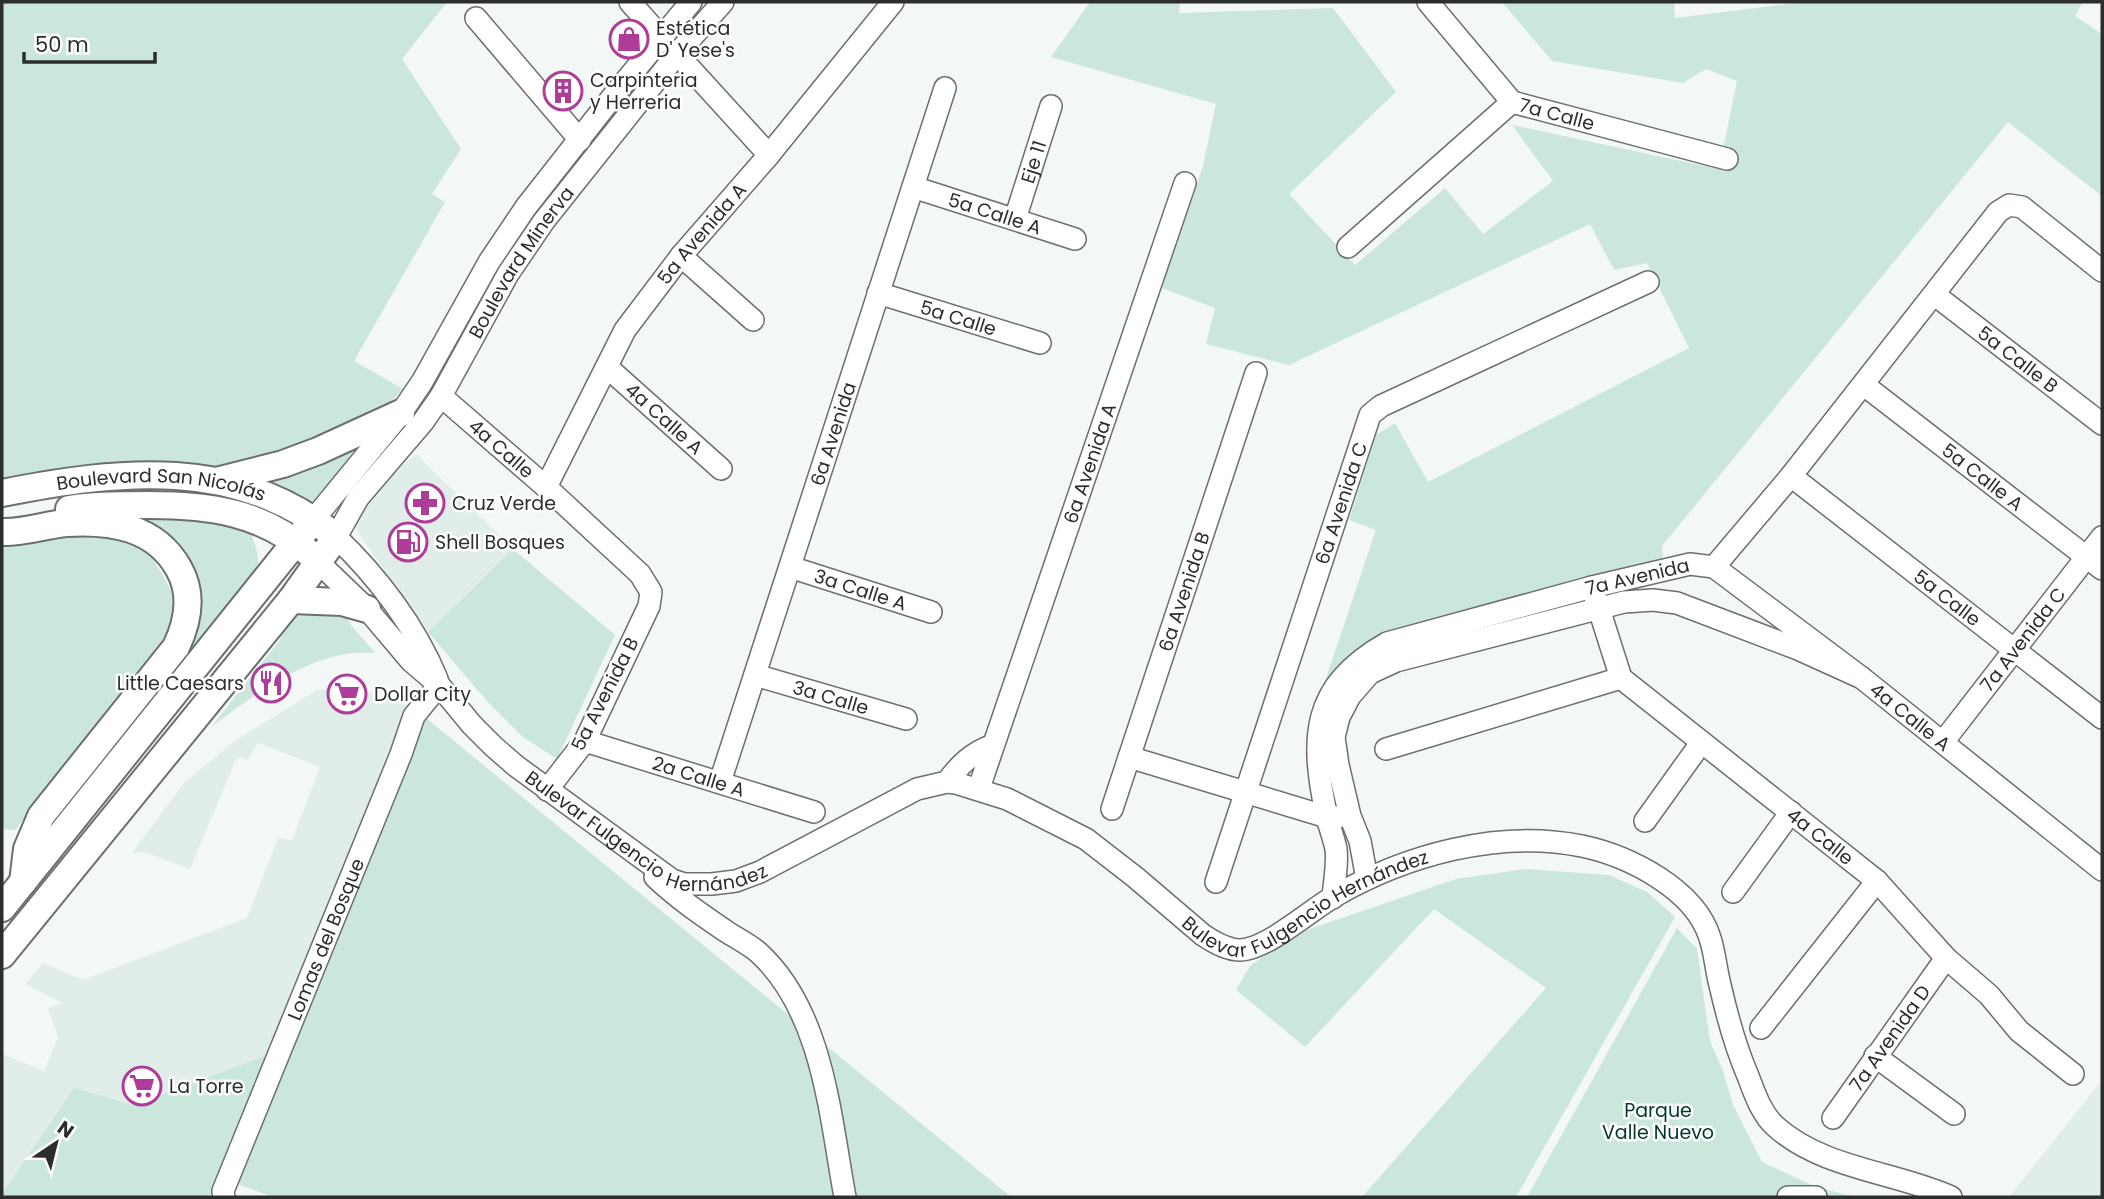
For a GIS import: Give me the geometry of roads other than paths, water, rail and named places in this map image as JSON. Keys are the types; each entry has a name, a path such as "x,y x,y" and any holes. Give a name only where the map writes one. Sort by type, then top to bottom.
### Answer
{"main road":[{"path":"212,482 283,464 401,413"},
{"name":"Boulevard San Nicolás","path":"2,493 110,475 164,475 242,487 269,495 314,519"},
{"name":"Boulevard San Nicolás","path":"2,521 93,505 201,507 228,511 261,522 295,542"},
{"path":"2,908 314,519"},
{"name":"Bulevar Fulgencio Hernández","path":"314,519 336,537"},
{"path":"2,532 66,523 122,525 149,536 171,555 181,572 187,591 185,629 176,647 41,816 27,849 23,882"},
{"path":"2,955 291,600 336,537"},
{"name":"Bulevar Fulgencio Hernández","path":"295,542 319,563"},
{"path":"291,600 333,601 367,609"}],"street":[{"path":"630,2 660,37"},
{"name":"Boulevard Minerva","path":"314,519 401,413 422,382 489,262 526,207 660,37 691,2"},
{"name":"Boulevard Minerva","path":"336,537 358,498 423,422 441,396 522,253 677,54 723,2"},
{"name":"5a Avenida A","path":"546,487 625,330 681,256 769,155 893,2"},
{"name":"7a Calle","path":"1428,2 1512,102 1727,159"},
{"path":"476,18 580,140"},
{"path":"677,54 769,155"},
{"name":"6a Avenida","path":"720,782 945,88"},
{"path":"1348,247 1512,102"},
{"name":"Eje 11","path":"1015,219 1051,106"},
{"name":"6a Avenida A","path":"979,788 1185,183"},
{"name":"5a Calle A","path":"913,187 1075,239"},
{"name":"7a Avenida","path":"1367,879 1360,841 1350,816 1338,765 1334,737 1339,717 1350,696 1370,673 1466,632 1592,587 1690,564 1714,567 1864,385 1998,212 2009,205 2022,208 2102,271"},
{"path":"681,256 753,320"},
{"name":"6a Avenida C","path":"1216,883 1370,415 1381,406 1648,282"},
{"name":"5a Calle","path":"878,293 1040,344"},
{"name":"5a Calle B","path":"1934,295 2102,424"},
{"name":"4a Calle A","path":"607,367 721,469"},
{"name":"6a Avenida B","path":"1112,809 1256,373"},
{"name":"5a Calle A","path":"1864,385 2095,563"},
{"name":"4a Calle","path":"441,396 546,487 640,574 651,592"},
{"name":"5a Calle","path":"1791,476 2102,718"},
{"name":"Bulevar Fulgencio Hernández","path":"336,537 354,554 391,601 426,653 439,685"},
{"name":"7a Avenida C","path":"1943,742 2015,649 2095,563 2102,537"},
{"name":"Bulevar Fulgencio Hernández","path":"319,563 367,609 411,661 439,685 471,725 493,746 547,790 652,867 684,884 736,881 760,872 917,789 947,782 979,788 1007,799 1086,839 1186,922 1223,946 1247,949 1266,941 1367,879 1456,848 1533,839 1583,846 1626,859 1658,876 1685,899 1710,936 1735,1047 1763,1113 1794,1140 1837,1161 1951,1197"},
{"name":"3a Calle A","path":"790,567 931,612"},
{"name":"4a Calle A","path":"1714,567 1862,678 2102,870"},
{"path":"1386,750 1622,678 1592,587"},
{"name":"5a Avenida B","path":"547,790 585,741 649,606 651,592"},
{"name":"7a Avenida","path":"1333,898 1336,850 1327,817 1317,735 1323,710 1337,684 1362,658 1387,643 1466,632 1624,602 1653,600 1677,603 1798,649 1862,678"},
{"name":"3a Calle","path":"754,675 906,719"},
{"name":"4a Calle","path":"1622,678 1877,880 1946,958 1989,995 2019,1031 2073,1074"},
{"name":"Lomas del Bosque","path":"224,1197 223,1191 401,754 414,716 439,685"},
{"name":"2a Calle A","path":"585,741 814,812"},
{"path":"1645,821 1701,743"},
{"path":"947,782 960,765 977,751 993,745"},
{"path":"1129,757 1327,817 1350,816"},
{"path":"1733,892 1791,812"},
{"path":"616,840 676,897 757,952 785,982 803,1013 819,1063 845,1197"},
{"path":"1761,1028 1877,880"},
{"name":"7a Avenida D","path":"1833,1118 1946,958"},
{"path":"1875,1056 1955,1114"},
{"path":"1788,1197 1816,1197"}],"place":[{"name":"Estética D' Yese's","path":"629,39"},
{"name":"Carpinteria y Herreria","path":"563,91"},
{"name":"Cruz Verde","path":"425,503"},
{"name":"Shell Bosques","path":"408,542"},
{"name":"Little Caesars","path":"271,683"},
{"name":"Dollar City","path":"347,694"},
{"name":"La Torre","path":"142,1086"}],"park label":[{"name":"Parque Valle Nuevo","path":"1658,1121"}]}
